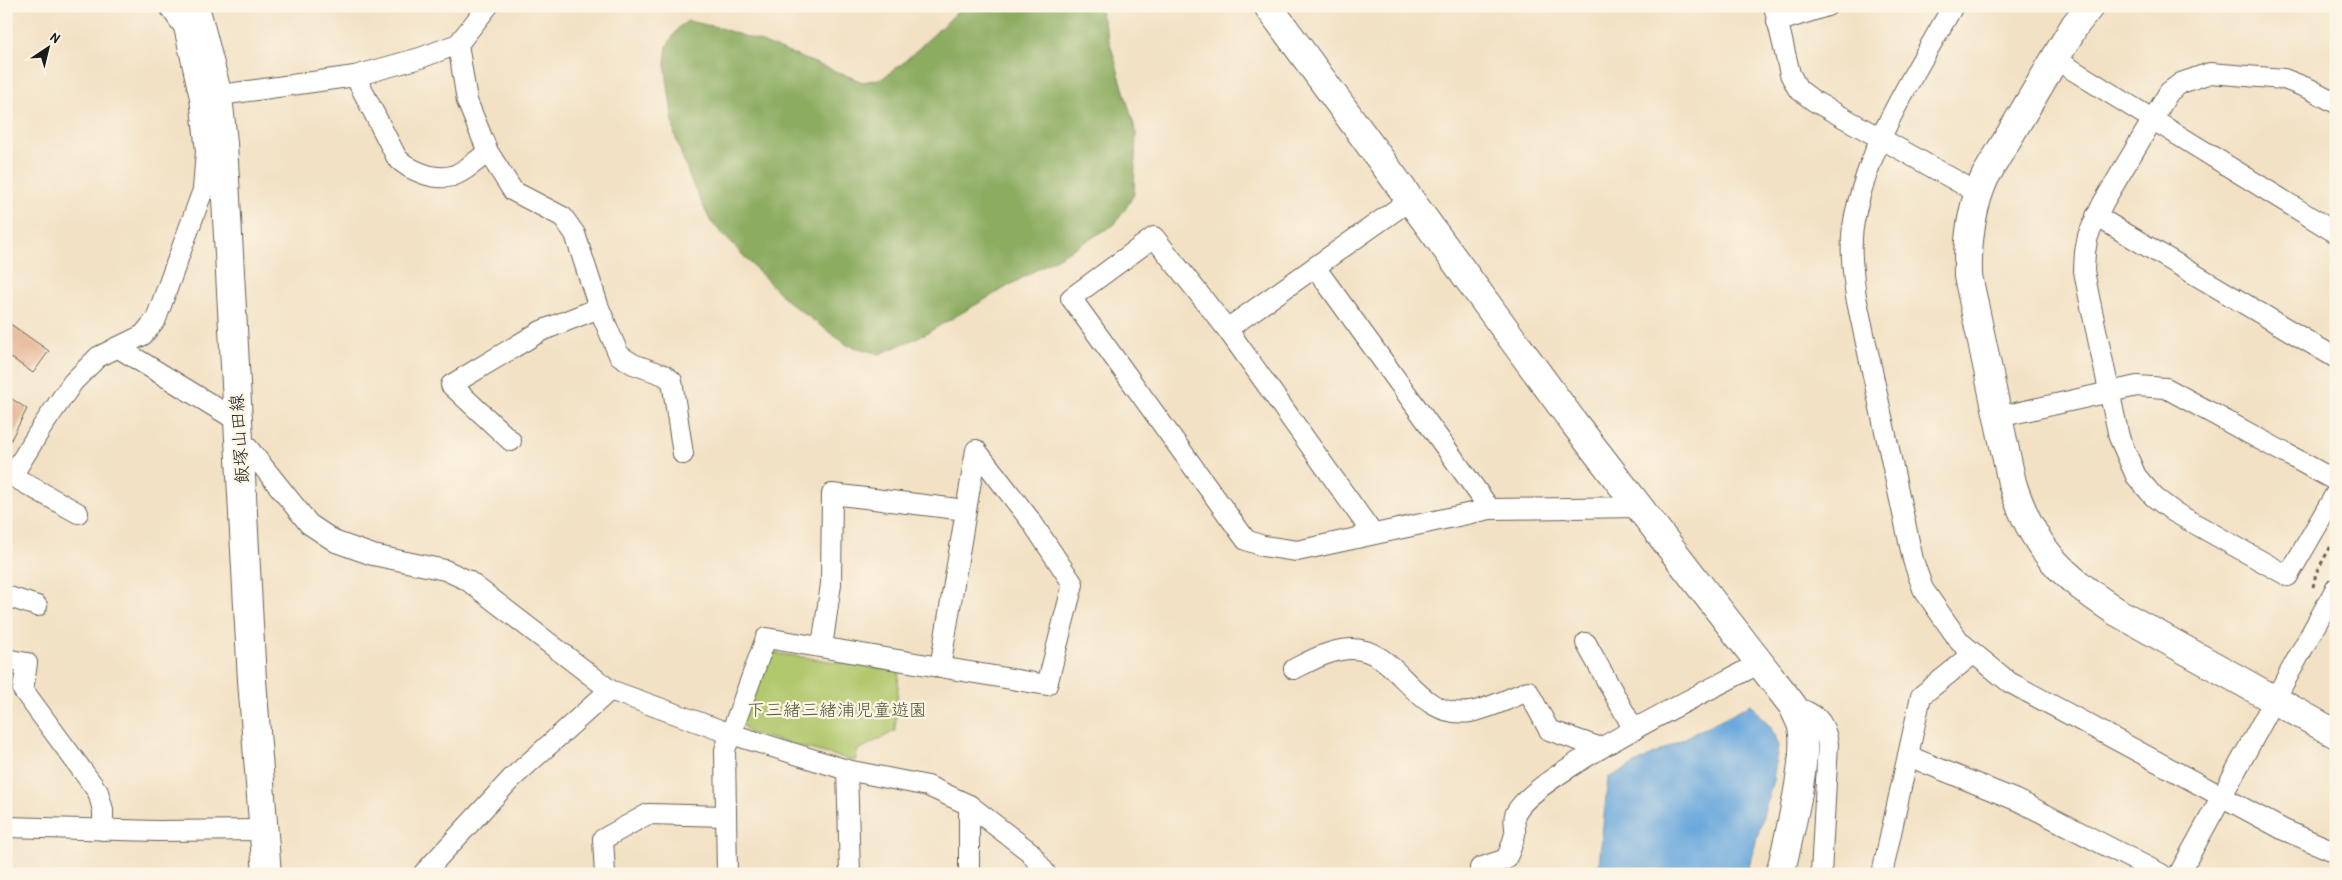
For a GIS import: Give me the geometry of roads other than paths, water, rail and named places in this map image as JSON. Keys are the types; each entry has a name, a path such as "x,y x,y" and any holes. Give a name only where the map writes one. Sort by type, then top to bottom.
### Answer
{"street":[{"path":"78,512 9,475 73,382 98,357 143,335 156,319 166,296 203,190 209,97 184,27 169,6"},
{"name":"飯塚山田線","path":"195,6 209,97 223,143 252,680 267,874"},
{"path":"209,97 355,76 458,44 488,6"},
{"path":"1268,6 1574,424 1793,706 1802,728 1802,753 1791,826 1780,874"},
{"path":"1827,6 1776,14 1790,74 1798,89 1814,101 1978,193"},
{"path":"1953,6 1880,139 1864,180 1854,222 1851,260 1856,297 1913,560 1923,589 1960,642 2009,682 2284,830 2336,852"},
{"path":"2090,6 2075,25 2054,59 1985,177 1978,193 1967,249 1968,276 2012,483 2027,525 2063,572 2117,612 2336,734"},
{"path":"458,44 467,100 488,152 513,190 563,217 575,234 599,308 619,355 633,364 664,375 672,381 683,454"},
{"path":"2054,59 2336,233"},
{"path":"2336,103 2310,89 2284,79 2210,73 2181,83 2169,92 2152,118 2096,216 2088,236 2084,271 2109,393 2125,452 2136,476 2154,497 2174,512 2288,576 2336,493"},
{"path":"355,76 397,158 404,164 433,176 450,177 462,171 488,152"},
{"path":"1227,330 1410,200"},
{"path":"2096,216 2336,358"},
{"path":"1373,534 1227,330 1154,237 1071,298 1246,540 1263,546 1297,551 1490,509 1640,507"},
{"path":"1315,267 1490,509"},
{"path":"511,441 450,385 541,331 599,308"},
{"path":"117,348 239,430 309,524 336,542 372,555 444,570 467,580 610,690 732,734 847,770 928,786 969,805 1030,852 1046,874"},
{"path":"1998,418 2138,386 2166,388 2336,481"},
{"path":"728,874 725,750 766,638 940,668 1047,685 1073,584 1031,521 976,450 940,668"},
{"path":"822,647 831,584 832,494 966,510"},
{"path":"6,596 37,606"},
{"path":"2179,874 2274,698 2334,596"},
{"path":"1586,643 1634,730"},
{"path":"1294,668 1328,653 1352,649 1371,652 1383,660 1431,705 1449,710 1469,712 1528,691 1548,730 1601,748"},
{"path":"1882,874 1921,696 1973,654"},
{"path":"6,659 27,663 24,690 98,792 103,810 103,830"},
{"path":"1480,868 1506,859 1515,832 1515,814 1526,800 1550,779 1601,748 1760,663"},
{"path":"423,874 511,779 610,690"},
{"path":"1793,706 1814,714 1826,727 1828,744 1821,874"},
{"path":"1908,756 2021,802 2161,874"},
{"path":"847,770 850,874"},
{"path":"969,805 969,874"},
{"path":"605,874 603,839 648,814 726,816"},
{"path":"6,827 103,830 264,830"}],"water":[{"path":"1751,704 1771,728 1778,746 1773,780 1747,874 1598,874 1608,778"}],"park label":[{"name":"下三緒三緒浦児童遊園","path":"837,709"}]}
